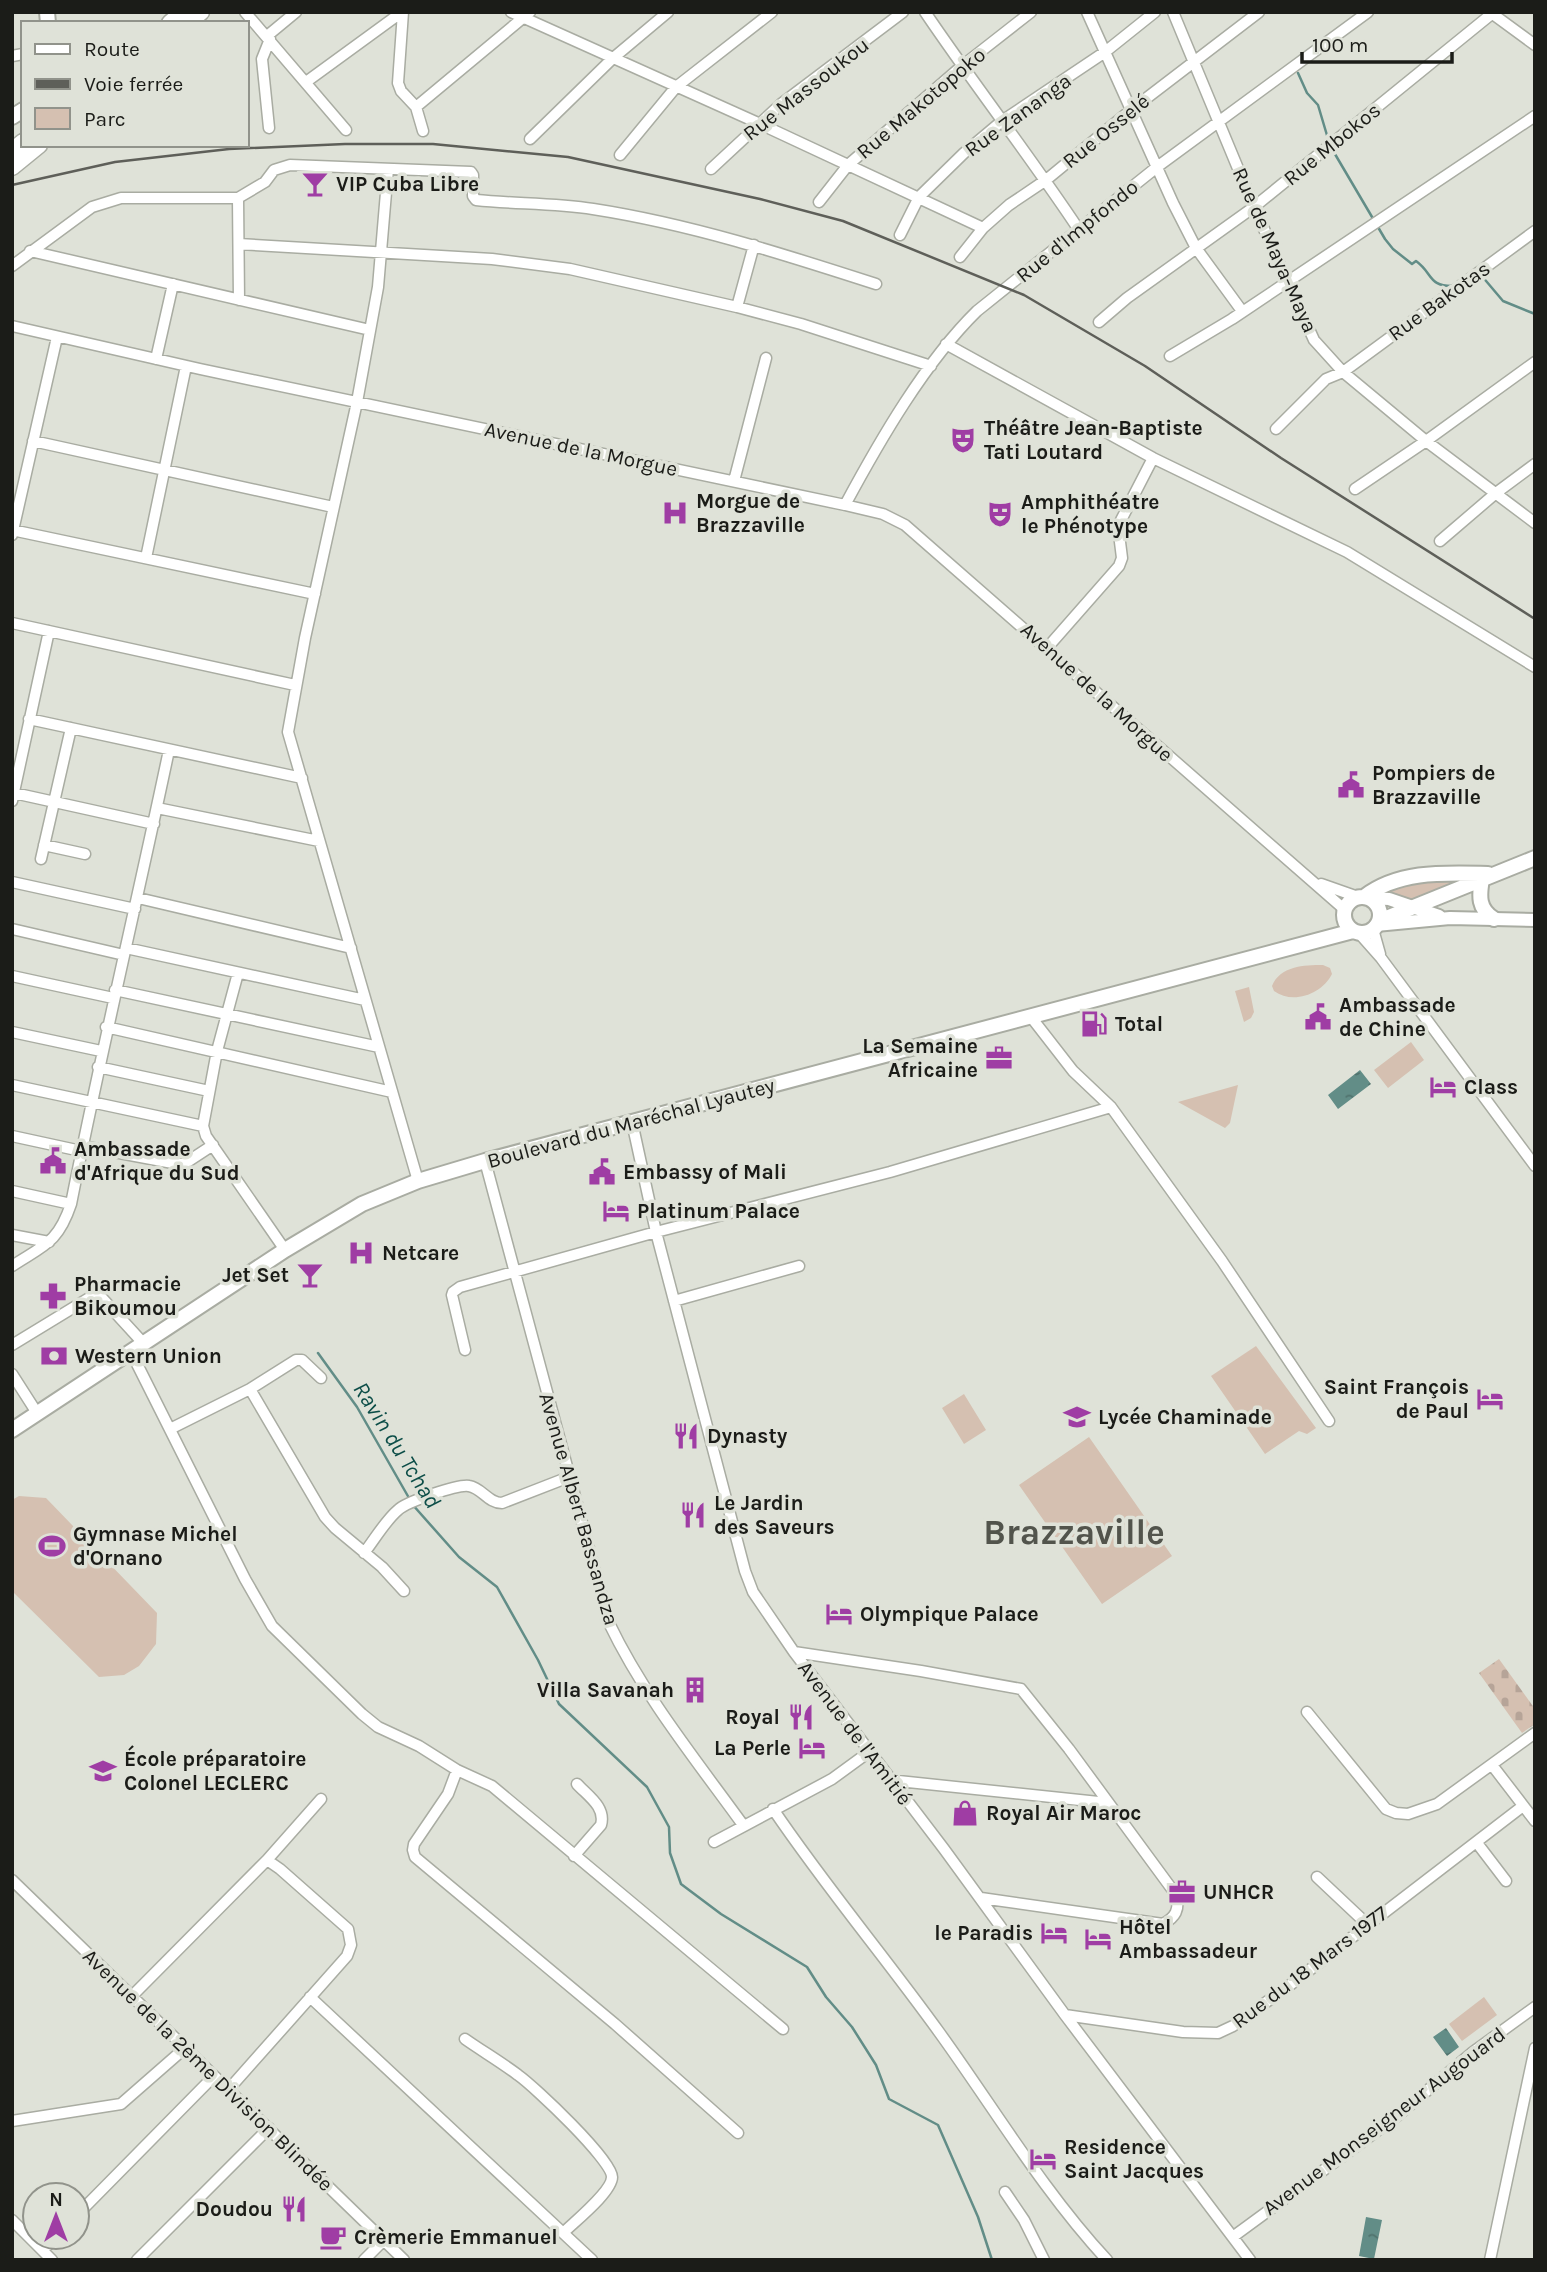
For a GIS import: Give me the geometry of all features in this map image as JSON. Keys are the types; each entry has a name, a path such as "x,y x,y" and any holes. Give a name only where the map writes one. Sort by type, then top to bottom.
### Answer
{"main road":[{"path":"12,167 37,147"},
{"name":"Boulevard du Maréchal Lyautey","path":"12,1430 285,1250 362,1204 418,1181 1368,928 1535,858"},
{"path":"1363,897 1377,905 1368,928 1346,924 1344,913 1349,901 1363,897 1376,887 1398,878 1429,875 1487,877 1479,898 1486,914 1494,919"},
{"name":"Boulevard du Maréchal Lyautey","path":"1306,944 1344,913"}],"street":[{"path":"245,12 346,130"},
{"path":"269,128 262,59 268,38 296,12"},
{"path":"306,82 402,12"},
{"path":"402,12 398,83 401,91 416,107 423,131"},
{"path":"511,12 526,15 612,59 758,123 983,228"},
{"path":"530,139 612,59 668,12"},
{"path":"620,155 676,87 772,12"},
{"name":"Rue Massoukou","path":"711,169 758,123 903,12"},
{"path":"925,12 1079,230"},
{"name":"Rue Makotopoko","path":"820,202 848,165 962,66 1031,12"},
{"path":"1087,12 1196,248 1242,311"},
{"name":"Rue Zananga","path":"901,235 919,197 939,175 1002,121 1105,52 1156,12"},
{"name":"Rue de Maya-Maya","path":"1173,12 1254,207 1314,340 1343,372 1426,441 1535,523"},
{"name":"Rue Osselé","path":"960,257 983,228 1009,205 1046,180 1131,110 1259,12"},
{"name":"Rue d'Impfondo","path":"845,505 875,449 946,344 976,311 1157,167 1368,12"},
{"path":"1492,13 1535,45"},
{"name":"Rue Mbokos","path":"1099,322 1126,298 1254,207 1492,13"},
{"path":"416,107 526,15"},
{"path":"1170,356 1535,116"},
{"path":"12,265 92,206 121,198 238,198 265,181 280,167 290,165 471,172 473,196 476,200 592,209 717,235 876,284"},
{"path":"388,169 381,252 370,330 357,402 295,685 288,732 418,1181"},
{"path":"238,198 239,300"},
{"name":"Rue Bakotas","path":"1276,429 1326,379 1343,372 1535,231"},
{"path":"239,244 492,259 545,265 737,307 801,324 932,366"},
{"path":"737,307 754,245"},
{"path":"30,251 370,330"},
{"path":"156,359 173,284"},
{"name":"Avenue de la Morgue","path":"12,326 186,366 883,514 905,525 1048,648 1314,881 1344,913"},
{"path":"57,337 13,532 314,594"},
{"path":"946,344 1153,458 1347,552 1535,667"},
{"path":"734,481 766,359"},
{"path":"1355,489 1535,362"},
{"path":"146,558 186,366"},
{"path":"33,441 333,507"},
{"path":"1048,648 1119,566 1122,558 1118,526 1153,458"},
{"path":"1440,541 1535,464"},
{"path":"12,622 295,685"},
{"path":"49,631 13,797 53,802 154,824"},
{"path":"29,719 302,778"},
{"path":"41,859 71,728"},
{"path":"12,1266 49,1242 64,1225 71,1204 106,1027 158,808 169,750"},
{"path":"158,808 319,841"},
{"path":"44,845 85,854"},
{"name":"Avenue de la Morgue","path":"1314,881 1363,897"},
{"path":"12,882 136,904 351,948"},
{"path":"1363,897 1389,899 1450,918"},
{"path":"1368,928 1450,918 1535,920"},
{"path":"1368,928 1381,958 1535,1166"},
{"path":"1368,928 1381,958"},
{"path":"12,929 365,1000"},
{"path":"237,973 217,1051 202,1126 206,1136 285,1250"},
{"path":"12,976 226,1014 379,1047"},
{"path":"1031,1017 1073,1071 1111,1107 1222,1261 1329,1421"},
{"path":"106,1027 392,1092"},
{"path":"12,1032 101,1051"},
{"path":"98,1067 209,1091"},
{"path":"12,1085 202,1126"},
{"path":"465,1350 453,1299 453,1292 460,1287 656,1232 890,1172 1111,1107"},
{"name":"Avenue de l'Amitié","path":"632,1122 656,1232 746,1571 754,1592 793,1652 981,1898 1065,2015 1250,2260"},
{"path":"12,1136 178,1164 184,1164 213,1145"},
{"name":"Avenue Albert Bassandza","path":"485,1161 603,1605 620,1646 650,1695 743,1825"},
{"path":"12,1192 71,1204"},
{"path":"12,1235 49,1242"},
{"path":"674,1301 799,1266"},
{"path":"12,1345 94,1295 101,1297 138,1348 170,1429 271,1626 378,1727 492,1786 783,2029"},
{"path":"170,1429 250,1389 296,1360 302,1360 321,1378"},
{"path":"12,1374 37,1413"},
{"path":"250,1389 325,1517 382,1567 404,1591"},
{"path":"364,1553 394,1513 404,1506 468,1486 493,1503 502,1503 569,1477"},
{"path":"793,1652 1021,1689 1177,1896 1178,1907 1176,1914 1163,1924 981,1898"},
{"path":"1307,1712 1386,1809 1396,1813 1408,1814 1437,1804 1535,1733"},
{"path":"714,1842 832,1779 869,1752"},
{"path":"1492,1765 1535,1821"},
{"path":"457,1770 448,1794 414,1844 415,1857 615,2025 738,2133"},
{"path":"890,1780 1108,1802"},
{"path":"574,1856 601,1825 603,1819 601,1810 577,1784"},
{"path":"132,1996 267,1860 321,1799"},
{"name":"Rue du 18 Mars 1977","path":"1065,2015 1183,2032 1218,2033 1234,2026 1477,1843 1523,1805"},
{"path":"773,1809 805,1856 939,2032 1037,2173 1107,2260"},
{"path":"1477,1843 1506,1881"},
{"path":"229,2088 346,1956 351,1945 348,1929 267,1860"},
{"path":"1317,1877 1368,1925"},
{"name":"Avenue de la 2ème Division Blindée","path":"12,1880 402,2259"},
{"path":"310,1997 592,2260"},
{"name":"Avenue Monseigneur Augouard","path":"1234,2236 1396,2117 1473,2052 1535,2007"},
{"path":"464,2039 520,2076 562,2115 607,2165 612,2176 609,2187 563,2233"},
{"path":"12,2121 121,2104 185,2048"},
{"path":"1489,2260 1535,2048"},
{"path":"91,2201 214,2076"},
{"path":"137,2260 269,2128"},
{"path":"1005,2192 1024,2220 1044,2260"},
{"path":"364,2260 383,2240"}],"green space":[{"path":"1469,876 1410,903 1393,893 1382,891 1396,882"},
{"path":"1323,965 1330,968 1332,974 1314,992 1290,997 1274,991 1272,986 1281,974 1301,966"},
{"path":"1249,987 1254,1012 1251,1018 1244,1022 1235,991"},
{"path":"1411,1042 1424,1060 1388,1088 1374,1070"},
{"path":"1238,1085 1230,1123 1225,1128 1178,1102"},
{"path":"1256,1346 1316,1428 1307,1434 1299,1431 1265,1454 1211,1376"},
{"path":"964,1394 986,1430 964,1444 942,1408"},
{"path":"1089,1437 1172,1556 1102,1604 1019,1485"},
{"name":"Gymnase Michel d'Ornano","path":"19,1496 46,1498 157,1613 156,1644 139,1666 124,1675 99,1677 12,1591 12,1500"},
{"path":"1499,1659 1535,1709 1535,1724 1522,1733 1479,1673"},
{"path":"1484,1997 1497,2015 1462,2041 1449,2024"}],"water":[{"path":"1360,1070 1371,1084 1338,1109 1328,1095"},
{"path":"1446,2028 1459,2047 1447,2056 1433,2037"},
{"path":"1366,2217 1382,2220 1374,2259 1359,2256"}],"waterway":[{"path":"1298,73 1307,93 1318,105 1329,142"},
{"path":"1332,149 1393,249 1412,264 1416,261 1435,282 1454,286"},
{"path":"1481,275 1503,301 1535,314"},
{"name":"Ravin du Tchad","path":"318,1353 357,1407 409,1498"},
{"name":"Ravin du Tchad","path":"412,1504 459,1557 497,1587 559,1704 647,1787 669,1827 670,1853 681,1884 721,1914 807,1967 826,1997 852,2027 876,2065 889,2099 938,2125 978,2217 992,2260"}],"railway":[{"path":"12,185 115,162 229,149 345,144 433,144 568,157 760,199 843,221 1024,295 1145,366 1281,458 1535,619"}],"place":[{"name":"VIP Cuba Libre","path":"315,184"},
{"name":"Théâtre Jean-Baptiste Tati Loutard","path":"963,440"},
{"name":"Morgue de Brazzaville","path":"675,513"},
{"name":"Amphithéatre le Phénotype","path":"1000,514"},
{"name":"Pompiers de Brazzaville","path":"1351,785"},
{"name":"Ambassade de Chine","path":"1318,1017"},
{"name":"Total","path":"1094,1024"},
{"name":"La Semaine Africaine","path":"999,1058"},
{"name":"Class","path":"1443,1087"},
{"name":"Ambassade d'Afrique du Sud","path":"53,1161"},
{"name":"Embassy of Mali","path":"602,1172"},
{"name":"Platinum Palace","path":"616,1211"},
{"name":"Netcare","path":"361,1253"},
{"name":"Jet Set","path":"310,1275"},
{"name":"Pharmacie Bikoumou","path":"53,1296"},
{"name":"Western Union","path":"54,1356"},
{"name":"Saint François de Paul","path":"1490,1399"},
{"name":"Lycée Chaminade","path":"1077,1417"},
{"name":"Dynasty","path":"686,1436"},
{"name":"Le Jardin des Saveurs","path":"693,1515"},
{"name":"Gymnase Michel d'Ornano","path":"52,1546"},
{"name":"Olympique Palace","path":"839,1614"},
{"name":"Villa Savanah","path":"695,1690"},
{"name":"Royal","path":"801,1717"},
{"name":"La Perle","path":"812,1748"},
{"name":"École préparatoire Colonel LECLERC","path":"103,1771"},
{"name":"Royal Air Maroc","path":"965,1813"},
{"name":"UNHCR","path":"1182,1892"},
{"name":"le Paradis","path":"1054,1933"},
{"name":"Hôtel Ambassadeur","path":"1098,1939"},
{"name":"Residence Saint Jacques","path":"1043,2159"},
{"name":"Doudou","path":"294,2209"},
{"name":"Crèmerie Emmanuel","path":"333,2237"}],"district":[{"name":"Brazzaville","path":"1074,1532"}]}
